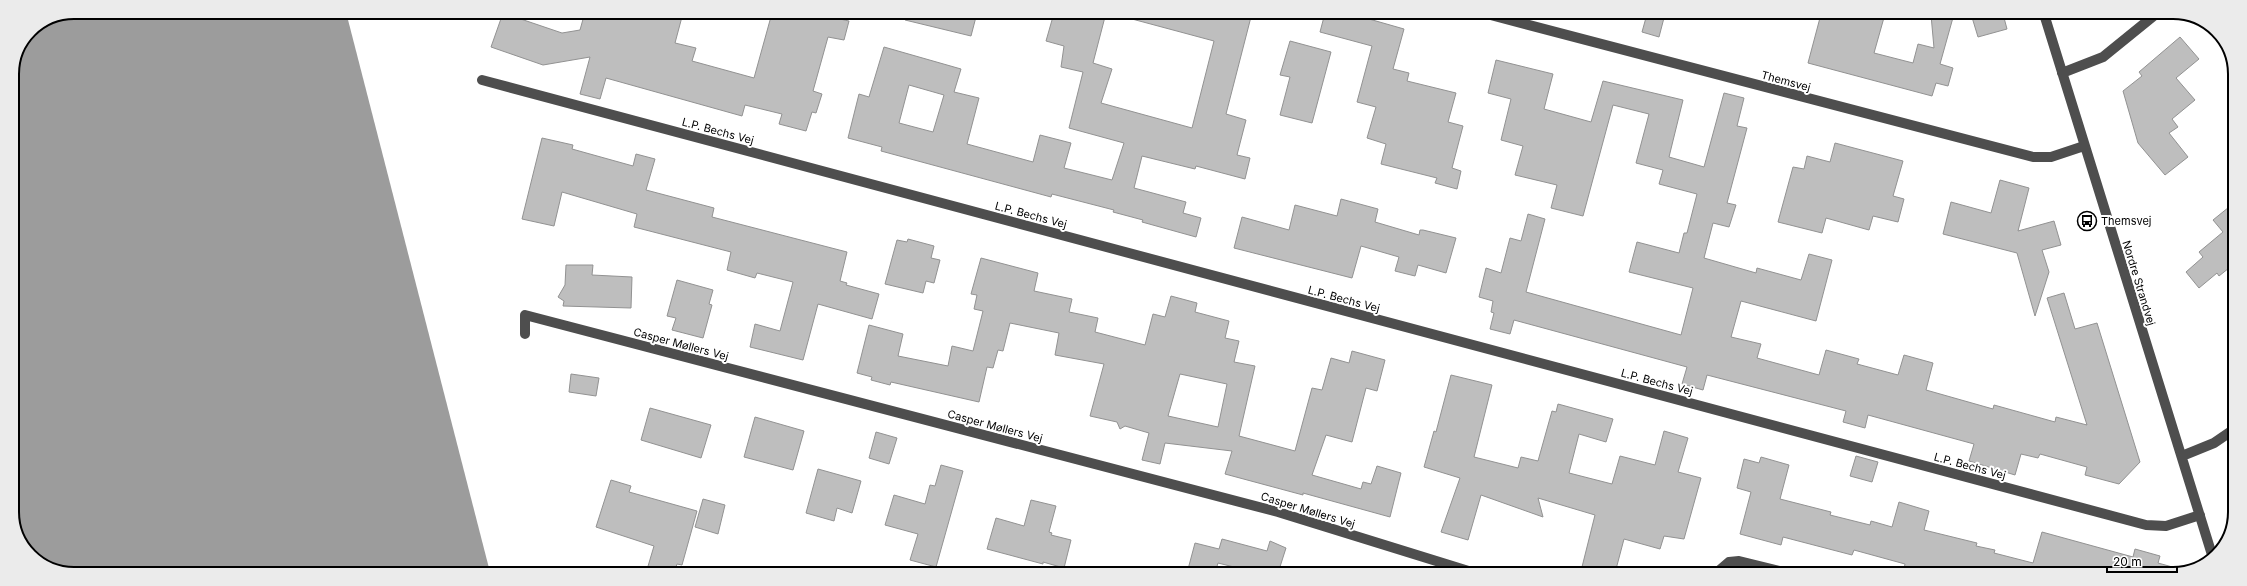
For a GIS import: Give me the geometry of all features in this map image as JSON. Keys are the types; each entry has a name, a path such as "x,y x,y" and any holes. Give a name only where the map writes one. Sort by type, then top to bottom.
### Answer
{"street":[{"name":"Themsvej","path":"1506,19 2033,157 2051,157 2084,146"},
{"name":"Nordre Strandvej","path":"2046,19 2211,552"},
{"path":"2062,73 2103,57 2150,19"},
{"name":"L.P. Bechs Vej","path":"482,80 2146,525 2166,526 2200,515"},
{"name":"Casper Møllers Vej","path":"525,334 525,315 1278,512 1456,567"},
{"path":"2182,456 2214,443 2228,433"},
{"path":"1723,567 1728,562 1739,561 1763,567"}],"shaded area":[{"path":"74,19 348,19 489,567 67,567 46,560 40,556 28,543 23,533 19,516 19,74 20,63 28,43 43,28 63,20"}],"building":[{"path":"501,19 521,19 562,33 580,30 583,19 681,19 675,43 696,48 692,61 754,78 770,19 840,19 849,21 844,40 828,37 813,91 822,94 816,113 812,112 806,131 779,124 782,114 745,105 742,116 606,78 600,99 580,94 590,57 543,65 491,47"},
{"path":"905,19 975,19 971,36"},
{"path":"1052,19 1104,19 1093,63 1112,69 1101,103 1192,128 1214,41 1132,19 1250,19 1226,114 1246,120 1237,155 1250,158 1245,179 1196,166 1195,169 1142,156 1134,188 1186,202 1183,213 1201,218 1196,237 1142,222 1143,220 1113,212 1114,210 1052,194 1051,197 881,151 882,147 848,138 859,94 869,97 884,47 961,69 954,92 979,98 967,144 1033,162 1040,135 1071,143 1064,168 1112,180 1124,143 1069,128 1083,72 1061,67 1064,46 1046,41","holes":["909,85 944,95 933,132 899,123"]},
{"path":"1323,19 1369,19 1404,29 1393,69 1409,73 1407,81 1456,93 1448,122 1463,126 1452,168 1461,171 1457,189 1435,183 1437,178 1381,164 1386,144 1367,138 1376,107 1357,102 1372,46 1320,32"},
{"path":"1646,19 1664,19 1659,37 1642,32"},
{"path":"1820,19 1884,19 1874,53 1913,63 1918,44 1934,48 1931,19 1953,19 1940,64 1953,68 1948,86 1936,83 1932,96 1808,63"},
{"path":"1973,19 2004,19 2007,29 1978,37"},
{"path":"2180,37 2199,59 2176,78 2195,100 2172,119 2178,127 2169,133 2188,157 2165,175 2138,143 2123,91 2142,76 2139,72"},
{"path":"1290,41 1331,52 1312,123 1280,115 1290,77 1280,75"},
{"path":"1496,60 1553,74 1544,109 1591,122 1603,81 1683,100 1669,157 1704,167 1724,93 1744,98 1737,126 1747,128 1727,203 1736,205 1729,227 1713,223 1704,258 1756,273 1757,268 1801,280 1809,254 1832,260 1816,321 1741,301 1731,337 1761,344 1757,358 1819,375 1826,350 1859,359 1857,364 1898,375 1904,355 1933,363 1926,390 1993,409 1994,405 2055,422 2056,417 2087,425 2047,298 2064,293 2075,329 2097,323 2140,462 2119,484 2085,475 2087,467 2040,454 2038,458 2021,454 2015,475 1969,461 1974,444 1868,415 1865,428 1843,422 1846,411 1707,375 1703,390 1682,384 1687,367 1514,320 1510,334 1490,329 1494,313 1491,312 1493,301 1479,297 1486,268 1501,273 1510,238 1521,241 1528,214 1545,219 1526,292 1681,335 1693,288 1629,272 1637,242 1679,253 1684,233 1687,233 1697,194 1659,184 1663,170 1636,163 1649,114 1613,105 1583,216 1551,208 1557,185 1515,175 1523,146 1501,140 1511,99 1488,93"},
{"path":"542,138 573,145 572,149 633,166 636,154 655,159 646,190 714,208 712,217 847,252 840,281 847,283 846,285 879,294 872,319 818,304 803,360 750,347 755,324 780,331 793,282 757,273 755,278 727,270 731,252 634,227 637,214 562,192 554,226 522,219"},
{"path":"1835,143 1903,161 1893,196 1904,199 1898,222 1873,216 1869,230 1826,218 1822,233 1778,222 1793,167 1804,169 1807,156 1830,162"},
{"path":"2000,180 2029,188 2018,231 2054,221 2061,245 2042,250 2049,272 2035,316 2017,253 1943,234 1951,202 1991,213"},
{"path":"1341,199 1378,209 1375,222 1419,235 1420,230 1423,230 1456,238 1446,273 1418,265 1415,276 1395,271 1399,257 1361,246 1352,278 1234,248 1242,217 1289,230 1295,205 1337,216"},
{"path":"2228,208 2228,269 2219,276 2217,273 2199,288 2186,272 2203,257 2199,252 2223,232 2213,220"},
{"path":"908,239 934,246 931,258 940,260 934,283 926,281 923,293 885,284 897,240 907,242"},
{"path":"981,258 1038,273 1034,291 1072,299 1069,312 1098,318 1095,332 1145,345 1153,314 1165,317 1171,296 1197,303 1195,312 1229,321 1225,338 1239,341 1234,362 1255,366 1239,436 1295,451 1312,388 1322,390 1331,358 1349,363 1352,351 1385,360 1377,391 1366,388 1352,442 1326,435 1312,475 1361,489 1363,482 1371,484 1377,466 1401,473 1390,517 1303,493 1303,495 1225,474 1232,451 1165,443 1160,464 1142,460 1149,433 1125,426 1120,429 1117,422 1090,416 1104,364 1055,355 1059,333 1010,323 1003,351 998,350 993,368 987,367 979,402 891,382 890,385 871,380 872,377 857,373 869,325 903,334 898,356 948,366 952,346 973,351 983,311 974,309 977,295 971,294","holes":["1180,374 1227,384 1218,427 1168,416"]},
{"path":"566,265 593,265 592,275 632,277 631,308 563,306 564,301 558,297 565,285"},
{"path":"677,280 713,290 709,304 712,305 703,338 672,330 676,318 667,316"},
{"path":"571,374 599,378 596,396 569,392"},
{"path":"1451,375 1492,385 1474,457 1518,468 1521,457 1538,461 1552,411 1556,412 1558,404 1613,419 1606,442 1579,434 1569,473 1612,484 1620,456 1655,465 1664,431 1688,438 1678,472 1701,478 1684,539 1664,536 1660,549 1624,539 1617,567 1582,567 1595,515 1538,498 1543,517 1481,495 1468,540 1441,532 1460,478 1424,467 1434,431 1436,432"},
{"path":"650,408 711,425 701,458 641,440"},
{"path":"755,417 804,431 793,470 744,457"},
{"path":"876,432 897,438 889,464 869,458"},
{"path":"1856,456 1878,462 1872,482 1850,476"},
{"path":"1761,457 1789,465 1780,499 1831,512 1830,515 1870,525 1871,521 1892,527 1899,502 1929,511 1924,530 1977,543 1976,546 1995,550 1994,553 2033,563 2042,532 2133,557 2135,549 2160,556 2158,563 2172,567 1904,567 1905,564 1854,550 1852,555 1783,537 1781,545 1740,534 1751,492 1737,488 1744,459 1759,463"},
{"path":"941,465 963,471 936,567 910,560 918,534 885,525 894,495 925,504 930,485 935,486"},
{"path":"818,469 861,481 852,513 837,508 834,521 806,513"},
{"path":"611,480 631,486 629,492 697,511 682,565 677,564 676,567 648,567 654,546 596,527"},
{"path":"703,499 725,505 718,534 695,527"},
{"path":"1031,500 1056,506 1049,532 1052,533 1051,535 1071,540 1064,567 1043,562 1043,564 987,549 996,518 1024,526"},
{"path":"1222,539 1267,551 1270,541 1286,548 1280,567 1234,567 1218,563 1217,567 1189,567 1195,543 1219,549"}],"place":[{"name":"Themsvej","path":"2087,221"}]}
